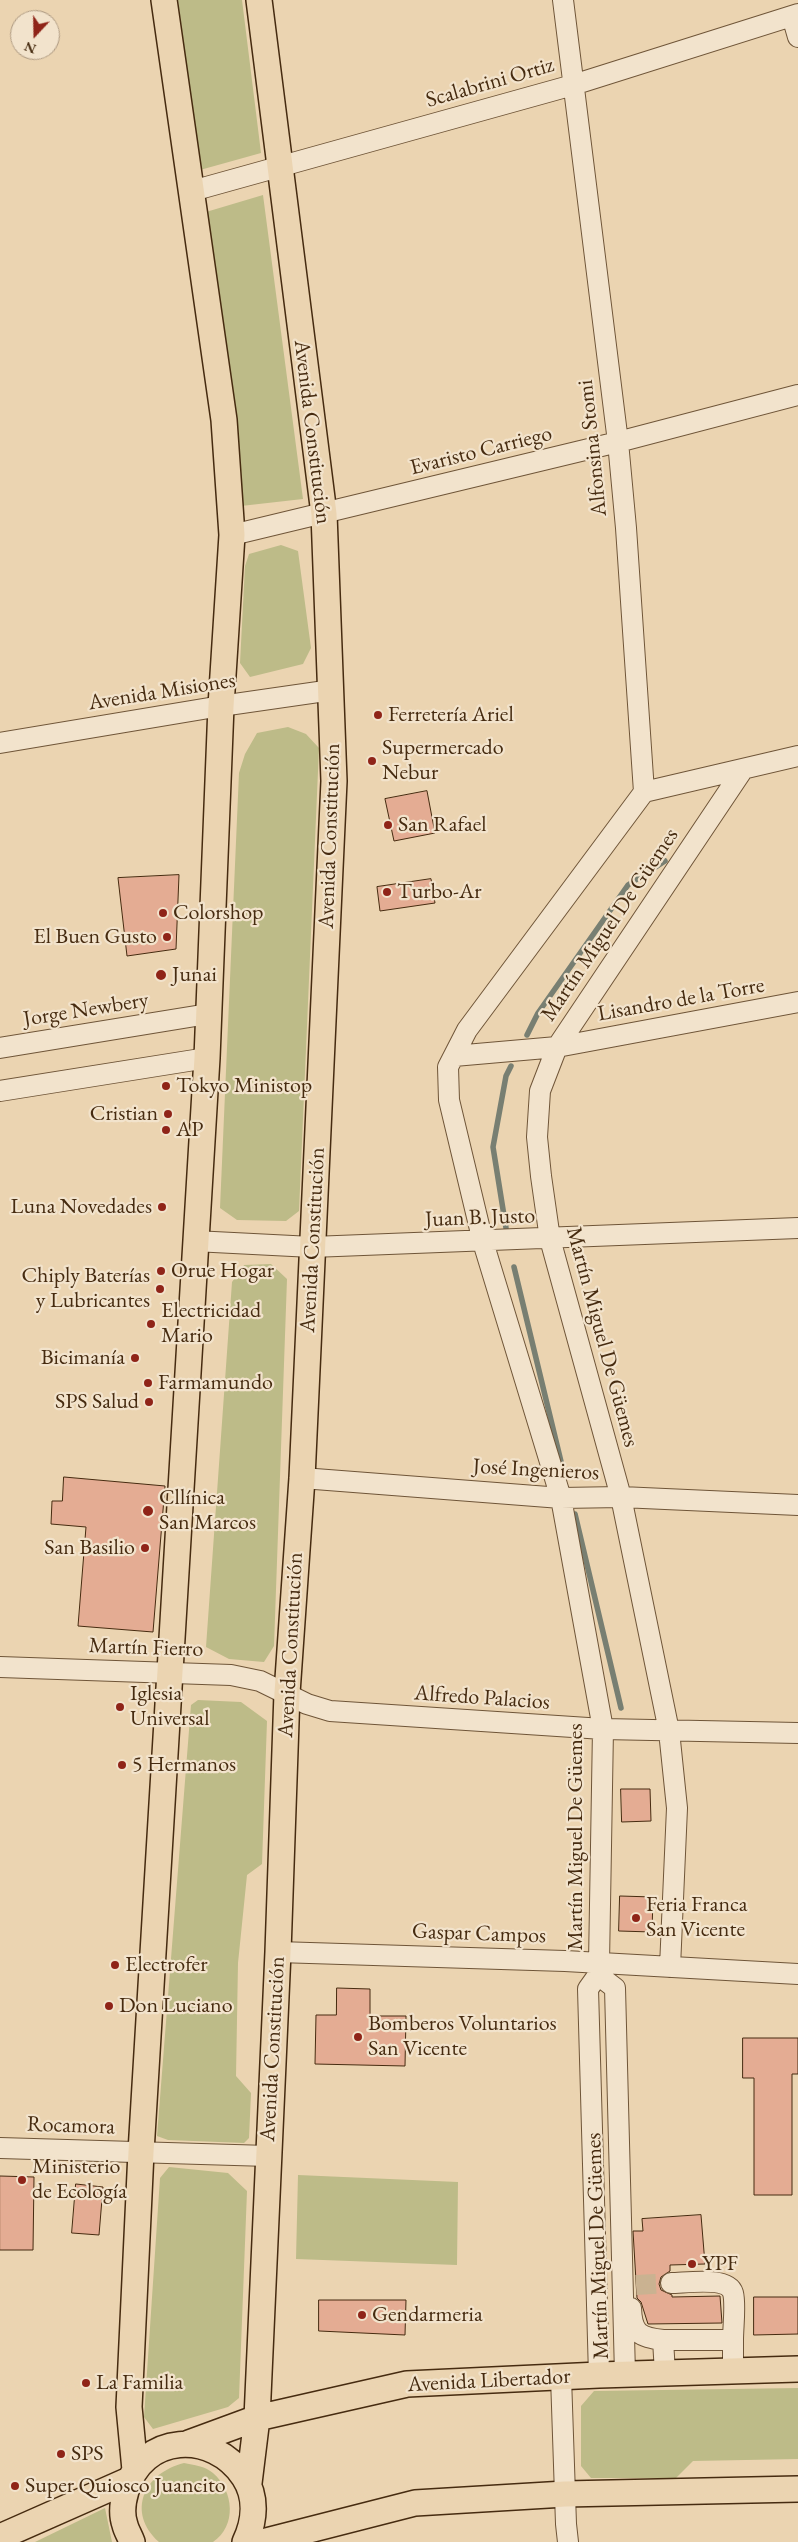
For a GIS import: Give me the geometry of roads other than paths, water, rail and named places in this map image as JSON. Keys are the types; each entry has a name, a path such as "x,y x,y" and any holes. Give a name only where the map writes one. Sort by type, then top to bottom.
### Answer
{"main road":[{"path":"132,2542 124,2524 123,2502 132,2475 129,2407 141,2152 168,1672 206,1058 221,706 232,535 224,420 164,0"},
{"name":"Avenida Constitución","path":"248,2484 257,2418 278,1952 287,1693 302,1478 334,781 324,514 278,167 259,0"},
{"name":"Avenida Libertador","path":"189,2444 257,2418 407,2384 598,2375 798,2369"},
{"path":"0,2537 132,2475 150,2456 168,2446 189,2444 213,2448 234,2462 248,2484 253,2499 254,2516 245,2542"},
{"path":"262,2542 415,2503 565,2494 798,2489"}],"street":[{"name":"Alfonsina Stomi","path":"563,0 618,442 627,538 644,792"},
{"name":"Scalabrini Ortiz","path":"192,191 573,84 795,15"},
{"path":"795,15 798,38"},
{"name":"Evaristo Carriego","path":"232,535 618,442 798,395"},
{"name":"Avenida Misiones","path":"0,743 221,706 332,690"},
{"path":"644,792 742,771 798,756"},
{"name":"Martín Miguel De Güemes","path":"670,1967 677,1808 669,1731 621,1497 550,1239 537,1136 540,1091 557,1047 742,771"},
{"name":"Martín Miguel De Güemes","path":"598,2375 588,1989 598,1969 603,1729 561,1498 483,1242 449,1100 448,1067 467,1030 644,792"},
{"name":"Lisandro de la Torre","path":"454,1056 557,1047 798,1002"},
{"name":"Jorge Newbery","path":"0,1048 208,1014"},
{"path":"0,1091 206,1058"},
{"name":"Juan B. Justo","path":"194,1240 312,1247 483,1242 798,1228"},
{"name":"José Ingenieros","path":"302,1478 561,1498 621,1497 798,1505"},
{"name":"Martín Fierro","path":"0,1667 231,1675 260,1682 287,1693"},
{"name":"Alfredo Palacios","path":"287,1693 307,1704 330,1711 603,1729 798,1733"},
{"name":"Gaspar Campos","path":"278,1952 598,1969 670,1967 798,1974"},
{"name":"Martín Miguel De Güemes","path":"598,1969 615,1988 629,2285 625,2374"},
{"name":"Rocamora","path":"0,2148 268,2156"},
{"path":"671,2283 719,2282 726,2284 733,2292 733,2370"},
{"path":"595,2286 629,2285 632,2324 638,2333 647,2338 663,2340 733,2340"},
{"path":"663,2340 665,2373"},
{"path":"561,2377 567,2533 578,2542"}],"waterway":[{"path":"527,1035 538,1013 628,885 665,861"},
{"path":"506,1228 493,1147 506,1076 511,1066"},
{"path":"514,1267 564,1474"},
{"path":"575,1514 621,1708"}],"tunnel":[{"path":"636,2285 671,2283"}],"place":[{"name":"Ferretería Ariel","path":"378,715"},
{"name":"Supermercado Nebur","path":"372,761"},
{"name":"San Rafael","path":"388,825"},
{"name":"Turbo-Ar","path":"387,892"},
{"name":"Colorshop","path":"163,913"},
{"name":"El Buen Gusto","path":"167,937"},
{"name":"Junai","path":"161,975"},
{"name":"Tokyo Ministop","path":"166,1086"},
{"name":"Cristian","path":"168,1114"},
{"name":"AP","path":"166,1130"},
{"name":"Luna Novedades","path":"162,1207"},
{"name":"Orue Hogar","path":"161,1271"},
{"name":"Chiply Baterías y Lubricantes","path":"160,1289"},
{"name":"Electricidad Mario","path":"151,1324"},
{"name":"Bicimanía","path":"135,1358"},
{"name":"Farmamundo","path":"148,1383"},
{"name":"SPS Salud","path":"149,1402"},
{"name":"Cllínica San Marcos","path":"148,1511"},
{"name":"San Basilio","path":"145,1548"},
{"name":"Iglesia Universal","path":"120,1707"},
{"name":"5 Hermanos","path":"122,1765"},
{"name":"Feria Franca San Vicente","path":"636,1918"},
{"name":"Electrofer","path":"115,1965"},
{"name":"Don Luciano","path":"109,2006"},
{"name":"Bomberos Voluntarios San Vicente","path":"358,2037"},
{"name":"Ministerio de Ecología","path":"22,2180"},
{"name":"YPF","path":"692,2264"},
{"name":"Gendarmeria","path":"362,2315"},
{"name":"La Familia","path":"86,2383"},
{"name":"SPS","path":"61,2454"},
{"name":"Super Quiosco Juancito","path":"15,2486"}]}
